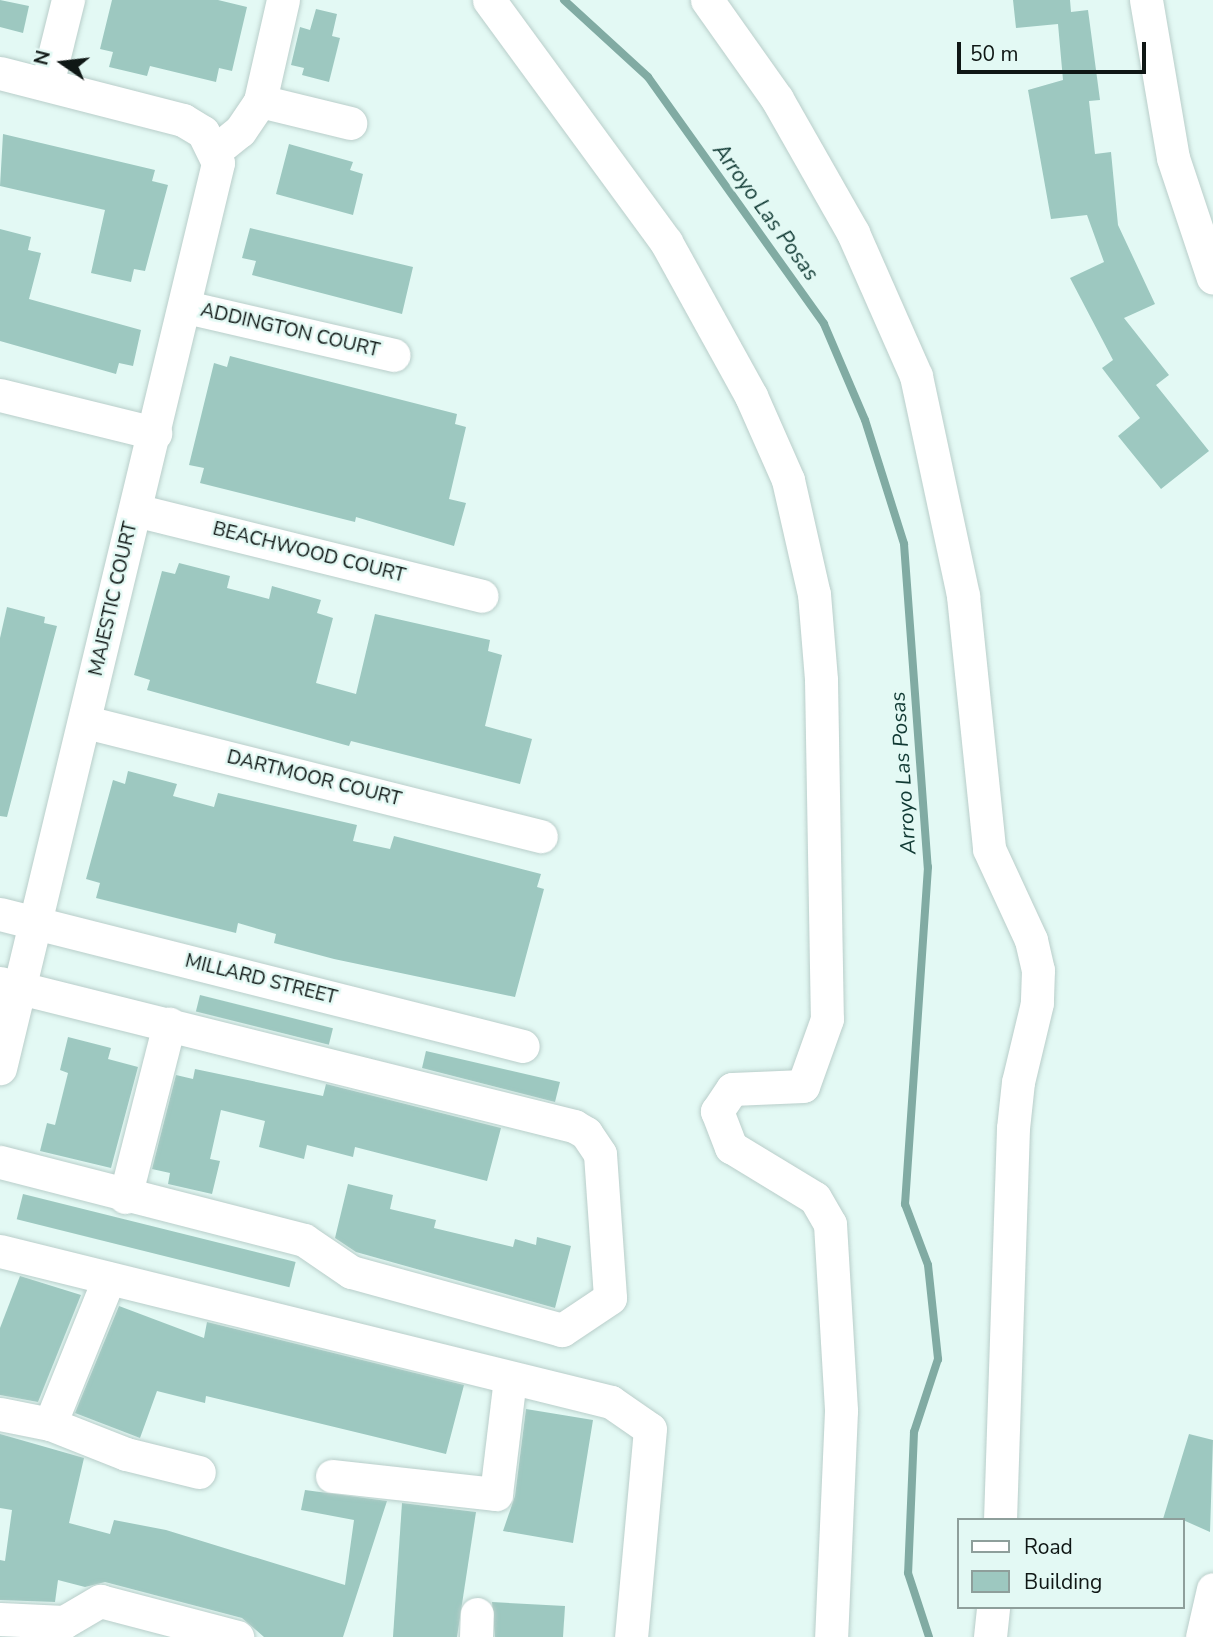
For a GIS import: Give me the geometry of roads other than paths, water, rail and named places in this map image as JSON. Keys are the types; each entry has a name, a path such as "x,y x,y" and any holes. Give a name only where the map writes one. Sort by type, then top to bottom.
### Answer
{"street":[{"path":"47,84 68,0"},
{"path":"0,73 183,120 209,141 240,131 260,101 283,0"},
{"path":"489,0 666,242 744,384 788,480 814,594 821,680 827,1019 803,1086 732,1088 717,1111 731,1147 815,1198 830,1224 841,1411 831,1637"},
{"path":"707,0 777,99 853,233 916,376 963,596 989,849 1031,940 1038,970 1037,1003 1018,1082 1013,1128 1000,1518"},
{"path":"1146,0 1173,158 1213,278"},
{"path":"260,101 350,123"},
{"name":"MAJESTIC COURT","path":"0,1068 10,985 36,923 214,196 209,141"},
{"name":"ADDINGTON COURT","path":"186,307 394,355"},
{"path":"0,395 155,433"},
{"name":"BEACHWOOD COURT","path":"135,510 482,596"},
{"name":"DARTMOOR COURT","path":"86,722 541,836"},
{"name":"MILLARD STREET","path":"0,914 523,1046"},
{"path":"0,1162 304,1240 351,1272 562,1330 610,1298 600,1154 586,1133 544,1116 10,985"},
{"path":"125,1196 169,1024"},
{"path":"0,1251 611,1402 650,1429 631,1637"},
{"path":"50,1424 109,1278"},
{"path":"331,1476 496,1493 510,1379"},
{"path":"0,1414 50,1424 125,1454 199,1472"},
{"path":"1202,1637 1213,1589"},
{"path":"0,1619 64,1622 100,1601 237,1637"},
{"path":"990,1637 993,1609"}],"waterway":[{"name":"Arroyo Las Posas","path":"564,0 648,77 824,324 865,420 904,544 928,867 905,1204 928,1265 938,1359 914,1432 908,1573 929,1637"}]}
